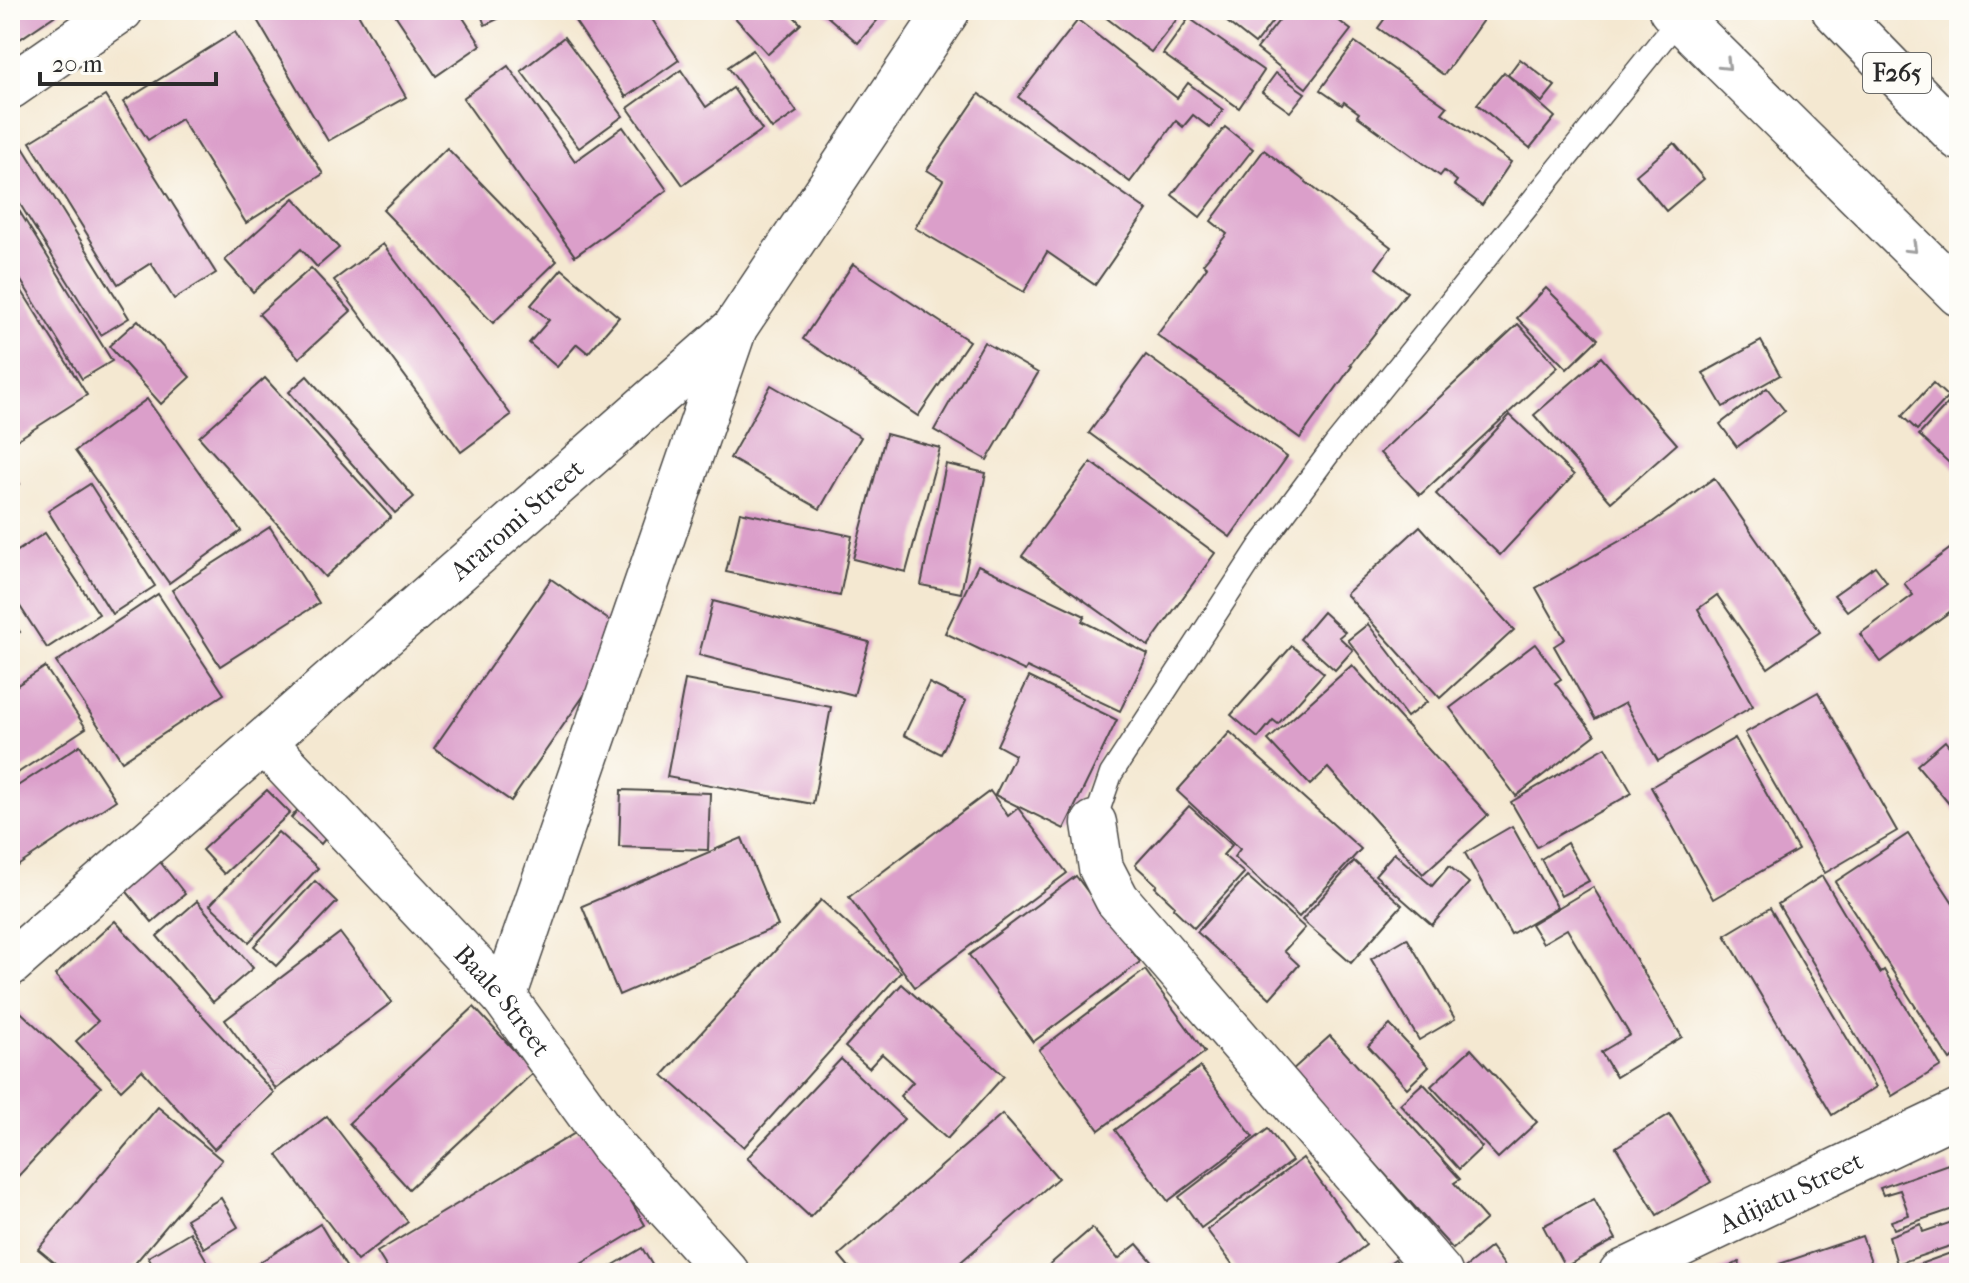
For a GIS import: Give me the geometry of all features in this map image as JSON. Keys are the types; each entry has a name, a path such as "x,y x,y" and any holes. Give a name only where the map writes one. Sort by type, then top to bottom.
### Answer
{"main road":[{"path":"10,87 121,10"},
{"name":"Araromi Street","path":"10,964 734,329 948,10"},
{"name":"F265","path":"1834,10 1959,138"},
{"path":"1675,15 1959,294"},
{"path":"504,997 734,329"},
{"name":"Baale Street","path":"264,742 504,997 612,1146 727,1273"},
{"path":"1094,823 1101,868 1117,899 1440,1273"},
{"name":"Adijatu Street","path":"1621,1273 1959,1112"}],"lane":[{"path":"1094,823 1111,774 1260,546 1335,445 1675,15"}],"building":[{"path":"10,10 63,10 17,41 10,30"},
{"path":"269,10 356,10 406,97 328,141 256,18"},
{"path":"392,10 458,10 481,45 436,76"},
{"path":"479,10 517,10 485,25"},
{"path":"591,10 646,10 679,60 626,97 575,21"},
{"path":"728,10 788,10 801,24 768,54"},
{"path":"820,10 886,10 858,43"},
{"path":"1096,10 1184,10 1151,52"},
{"path":"1212,10 1281,10 1255,44"},
{"path":"1287,10 1325,10 1351,30 1306,88 1257,49"},
{"path":"1391,10 1490,10 1444,75 1378,28"},
{"path":"1189,18 1264,71 1239,108 1163,54"},
{"path":"1078,20 1177,98 1188,83 1223,110 1210,128 1193,115 1183,127 1176,121 1130,182 1018,97"},
{"path":"235,32 323,174 246,223 181,119 148,140 123,102"},
{"path":"564,37 623,116 579,148 521,71"},
{"path":"1355,42 1447,107 1442,113 1511,162 1482,205 1454,185 1457,181 1444,171 1440,176 1357,116 1359,113 1344,102 1342,105 1320,90"},
{"path":"753,50 797,112 772,129 728,67"},
{"path":"1520,59 1555,86 1542,102 1508,75"},
{"path":"508,66 575,161 623,127 667,190 575,256 463,98"},
{"path":"681,70 706,107 733,88 762,130 683,185 628,108"},
{"path":"1504,72 1555,117 1530,148 1477,104"},
{"path":"1276,73 1305,93 1290,112 1262,92"},
{"path":"979,94 1147,210 1095,285 1047,252 1024,292 915,228 943,180 927,170"},
{"path":"105,96 216,273 174,299 151,263 118,284 30,142"},
{"path":"1225,127 1253,149 1200,217 1172,195"},
{"path":"19,141 129,318 101,335 10,188 10,148"},
{"path":"1674,143 1704,179 1666,211 1636,175"},
{"path":"447,148 557,261 493,323 383,210"},
{"path":"1264,150 1391,247 1376,268 1407,292 1350,365 1300,438 1157,335 1207,267 1203,264 1227,234 1211,221"},
{"path":"10,196 112,361 82,379 10,263"},
{"path":"294,198 339,248 317,267 301,249 253,292 225,260"},
{"path":"383,244 511,415 461,452 334,280"},
{"path":"853,264 969,341 918,416 803,339"},
{"path":"311,268 351,311 299,358 259,314"},
{"path":"562,269 619,317 588,353 577,344 557,367 529,343 549,320 531,305"},
{"path":"10,272 87,395 12,443 10,440"},
{"path":"1546,288 1598,339 1567,369 1517,318"},
{"path":"138,320 190,377 161,404 109,346"},
{"path":"1518,324 1558,367 1420,495 1380,453"},
{"path":"1761,341 1780,375 1723,407 1703,373"},
{"path":"984,342 1038,373 987,460 934,430"},
{"path":"1146,355 1287,457 1230,537 1089,433"},
{"path":"1601,357 1677,444 1611,502 1534,415"},
{"path":"307,376 414,497 395,513 289,392"},
{"path":"265,378 391,517 325,577 199,437"},
{"path":"1933,383 1948,397 1917,430 1902,416"},
{"path":"771,385 861,437 820,509 730,458"},
{"path":"1767,388 1785,411 1737,447 1720,424"},
{"path":"147,399 241,531 169,583 75,451"},
{"path":"1952,399 1959,406 1959,472 1919,435"},
{"path":"1510,415 1574,475 1500,555 1436,494"},
{"path":"886,434 940,448 906,572 853,559"},
{"path":"1091,462 1215,553 1148,646 1022,556"},
{"path":"946,464 986,473 961,593 921,585"},
{"path":"10,468 20,484 10,490"},
{"path":"1714,478 1820,632 1768,668 1717,595 1698,609 1753,706 1658,761 1625,703 1595,719 1554,646 1565,639 1536,588 1650,524"},
{"path":"90,484 155,586 112,614 48,511"},
{"path":"740,512 852,536 840,596 726,572"},
{"path":"1420,526 1514,630 1440,698 1346,594"},
{"path":"270,527 319,603 220,666 172,590"},
{"path":"45,533 99,614 47,648 10,591 10,556"},
{"path":"1959,542 1959,605 1881,662 1860,634 1913,595 1904,583"},
{"path":"978,565 1085,616 1082,621 1148,654 1120,711 945,633"},
{"path":"1875,566 1887,582 1847,611 1834,595"},
{"path":"551,579 627,633 511,801 434,748"},
{"path":"158,594 224,694 122,761 56,662"},
{"path":"713,601 869,642 854,695 699,655"},
{"path":"1323,612 1345,632 1339,637 1353,650 1335,670 1300,639"},
{"path":"10,617 20,632 10,639"},
{"path":"1368,624 1427,702 1407,717 1348,640"},
{"path":"1535,644 1561,679 1555,683 1595,735 1516,796 1450,708"},
{"path":"1292,646 1324,673 1278,724 1273,720 1258,738 1231,715"},
{"path":"1352,665 1488,815 1423,874 1328,768 1310,785 1268,740"},
{"path":"45,667 86,728 10,778 10,690"},
{"path":"1029,677 1117,720 1064,829 995,795 1015,755 997,745"},
{"path":"685,680 831,707 813,804 667,777"},
{"path":"929,683 966,701 941,754 904,735"},
{"path":"1818,692 1897,831 1825,873 1745,733"},
{"path":"1230,732 1361,849 1299,917 1234,857 1240,849 1177,791"},
{"path":"1735,738 1798,850 1713,899 1651,787"},
{"path":"1945,741 1959,759 1959,816 1917,765"},
{"path":"80,745 116,800 10,871 10,791"},
{"path":"1606,747 1632,793 1537,847 1511,802"},
{"path":"267,790 290,813 224,874 202,850"},
{"path":"621,790 710,793 708,850 619,847"},
{"path":"990,791 1008,816 1018,808 1067,873 915,987 849,897"},
{"path":"304,802 334,828 321,844 291,818"},
{"path":"1189,806 1232,845 1223,855 1244,873 1194,928 1135,865"},
{"path":"1512,826 1557,907 1511,934 1465,853"},
{"path":"278,832 318,868 249,942 210,905"},
{"path":"1908,834 1959,912 1959,1054 1950,1060 1835,882"},
{"path":"742,838 778,926 619,995 582,906"},
{"path":"1567,843 1589,881 1561,896 1541,859"},
{"path":"1394,853 1432,886 1449,866 1469,883 1432,925 1375,875"},
{"path":"157,858 185,894 152,922 123,887"},
{"path":"1354,861 1402,905 1351,963 1302,920"},
{"path":"1076,876 1140,962 1033,1042 969,955"},
{"path":"1247,876 1305,928 1284,951 1299,965 1270,998 1197,932"},
{"path":"1822,876 1880,973 1884,970 1941,1066 1892,1096 1778,904"},
{"path":"315,881 337,902 276,966 254,946"},
{"path":"1593,887 1682,1037 1616,1077 1601,1052 1630,1035 1567,929 1543,943 1531,924"},
{"path":"821,900 901,972 744,1147 663,1075"},
{"path":"197,901 253,968 213,1002 157,936"},
{"path":"1770,908 1876,1087 1832,1115 1725,935"},
{"path":"115,921 274,1093 214,1149 142,1070 121,1090 76,1041 98,1021 55,975"},
{"path":"340,933 392,1002 276,1089 225,1020"},
{"path":"1407,938 1455,1019 1419,1040 1371,959"},
{"path":"1145,970 1205,1052 1099,1130 1039,1050"},
{"path":"902,984 1004,1076 947,1139 900,1096 913,1082 882,1054 869,1068 845,1047"},
{"path":"10,1002 101,1087 10,1185"},
{"path":"474,1007 534,1072 409,1189 349,1123"},
{"path":"1390,1025 1429,1067 1407,1088 1368,1046"},
{"path":"1330,1036 1460,1179 1454,1183 1486,1219 1453,1249 1291,1071"},
{"path":"1471,1049 1537,1122 1498,1158 1431,1086"},
{"path":"841,1059 904,1119 810,1217 747,1158"},
{"path":"1200,1067 1253,1137 1168,1201 1115,1130"},
{"path":"1423,1083 1482,1147 1459,1169 1400,1104"},
{"path":"158,1107 222,1160 127,1273 67,1273 38,1249"},
{"path":"1002,1114 1058,1178 948,1273 854,1273 839,1255"},
{"path":"1670,1114 1711,1182 1657,1215 1616,1147"},
{"path":"327,1116 408,1222 357,1261 277,1155"},
{"path":"587,1126 645,1225 566,1273 390,1273 377,1252"},
{"path":"1268,1129 1292,1161 1201,1228 1179,1197"},
{"path":"1303,1158 1366,1245 1329,1273 1239,1273 1207,1230"},
{"path":"1948,1164 1959,1196 1959,1207 1894,1229 1891,1221 1909,1215 1900,1190 1883,1195 1880,1188"},
{"path":"221,1198 238,1227 204,1248 186,1219"},
{"path":"1594,1199 1616,1239 1565,1267 1543,1226"},
{"path":"1955,1221 1959,1243 1897,1264 1889,1236 1921,1224 1923,1232"},
{"path":"320,1224 350,1273 243,1273"},
{"path":"1092,1228 1118,1259 1137,1244 1162,1273 1040,1273"},
{"path":"190,1232 214,1273 157,1273 148,1257"},
{"path":"1862,1236 1875,1273 1779,1273 1776,1265"},
{"path":"1491,1247 1510,1273 1465,1273 1462,1270"},
{"path":"642,1248 657,1273 600,1273"},
{"path":"1959,1250 1959,1273 1895,1273"},
{"path":"1395,1259 1405,1273 1376,1273"},
{"path":"1739,1262 1743,1273 1715,1273"}]}
